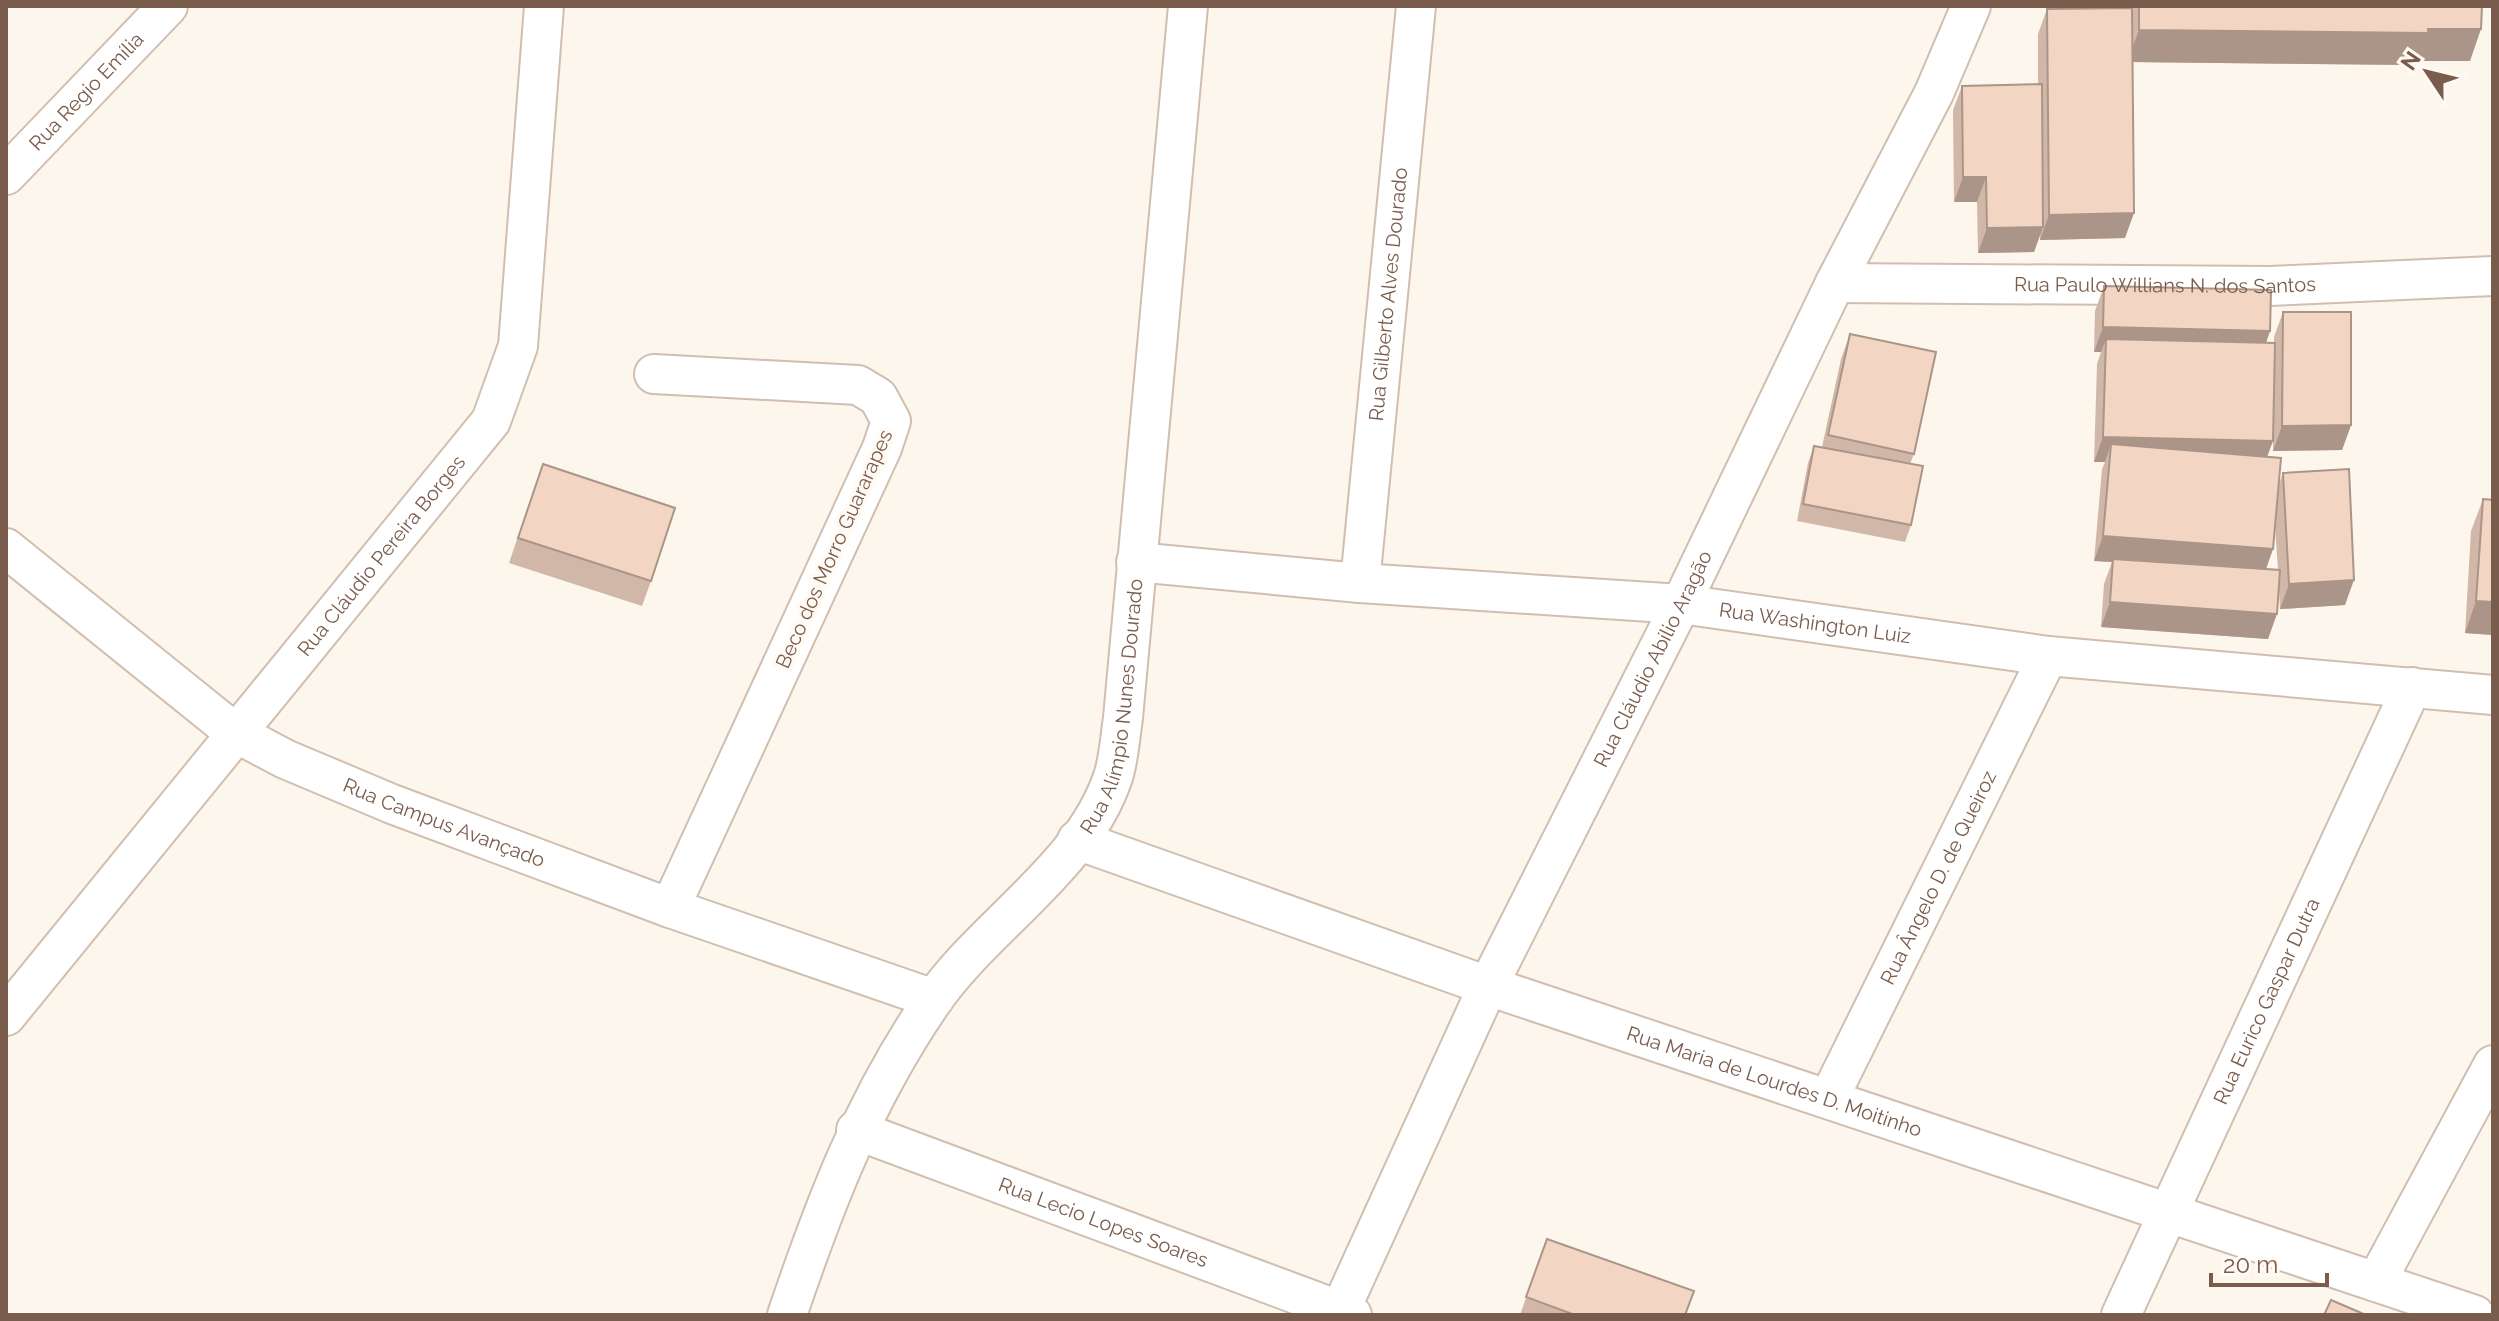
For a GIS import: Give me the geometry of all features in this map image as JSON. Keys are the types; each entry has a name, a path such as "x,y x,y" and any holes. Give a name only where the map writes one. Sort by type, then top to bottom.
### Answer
{"street":[{"name":"Rua Regio Emília","path":"6,175 168,6"},
{"name":"Rua Cláudio Pereira Borges","path":"6,1016 234,732 491,421 518,346 544,6"},
{"name":"Rua Alímpio Nunes Dourado","path":"787,1315 820,1218 856,1130 898,1053 934,999 1077,840 1102,803 1114,775 1123,718 1188,6"},
{"name":"Rua Gilberto Alves Dourado","path":"1360,583 1416,6"},
{"name":"Rua Cláudio Abílio Aragão","path":"1343,1314 1488,986 1681,604 1835,283 1934,93 1971,6"},
{"name":"Rua Paulo Willians N. dos Santos","path":"1835,283 2269,286 2493,276"},
{"name":"Beco dos Morro Guararapes","path":"654,374 858,385 878,397 891,421 882,448 670,908"},
{"name":"Rua Campus Avançado","path":"6,548 234,732 285,759 392,804 670,908 934,999"},
{"name":"Rua Washington Luiz","path":"1136,562 1360,583 1681,604 2048,656 2493,695"},
{"name":"Rua Ângelo D. de Queiroz","path":"1829,1098 2048,656"},
{"name":"Rua Eurico Gaspar Dutra","path":"2121,1315 2412,687"},
{"name":"Rua Maria de Lourdes D. Moitinho","path":"1077,840 1488,986 2475,1315"},
{"path":"2376,1282 2493,1065"},
{"name":"Rua Lecio Lopes Soares","path":"856,1130 1343,1314"}],"building":[{"path":"2139,6 2482,6 2481,29 2428,29 2428,33 2139,30"},
{"path":"2132,8 2134,213 2049,215 2047,9"},
{"path":"2042,84 2043,227 1987,228 1986,177 1963,177 1962,86"},
{"path":"2104,286 2271,290 2270,331 2103,327"},
{"path":"2283,312 2351,312 2351,425 2282,426"},
{"path":"1850,334 1936,352 1914,454 1828,435"},
{"path":"2106,339 2275,343 2273,441 2103,437"},
{"path":"2111,444 2281,458 2273,549 2103,536"},
{"path":"1814,446 1923,466 1911,525 1803,504"},
{"path":"543,464 675,508 651,581 518,538"},
{"path":"2349,469 2354,580 2289,584 2283,473"},
{"path":"2483,499 2493,500 2493,602 2476,601"},
{"path":"2113,559 2280,570 2277,614 2110,602"},
{"path":"1547,1239 1694,1291 1685,1315 1575,1315 1526,1297"},
{"path":"2331,1300 2366,1315 2324,1315"}]}
